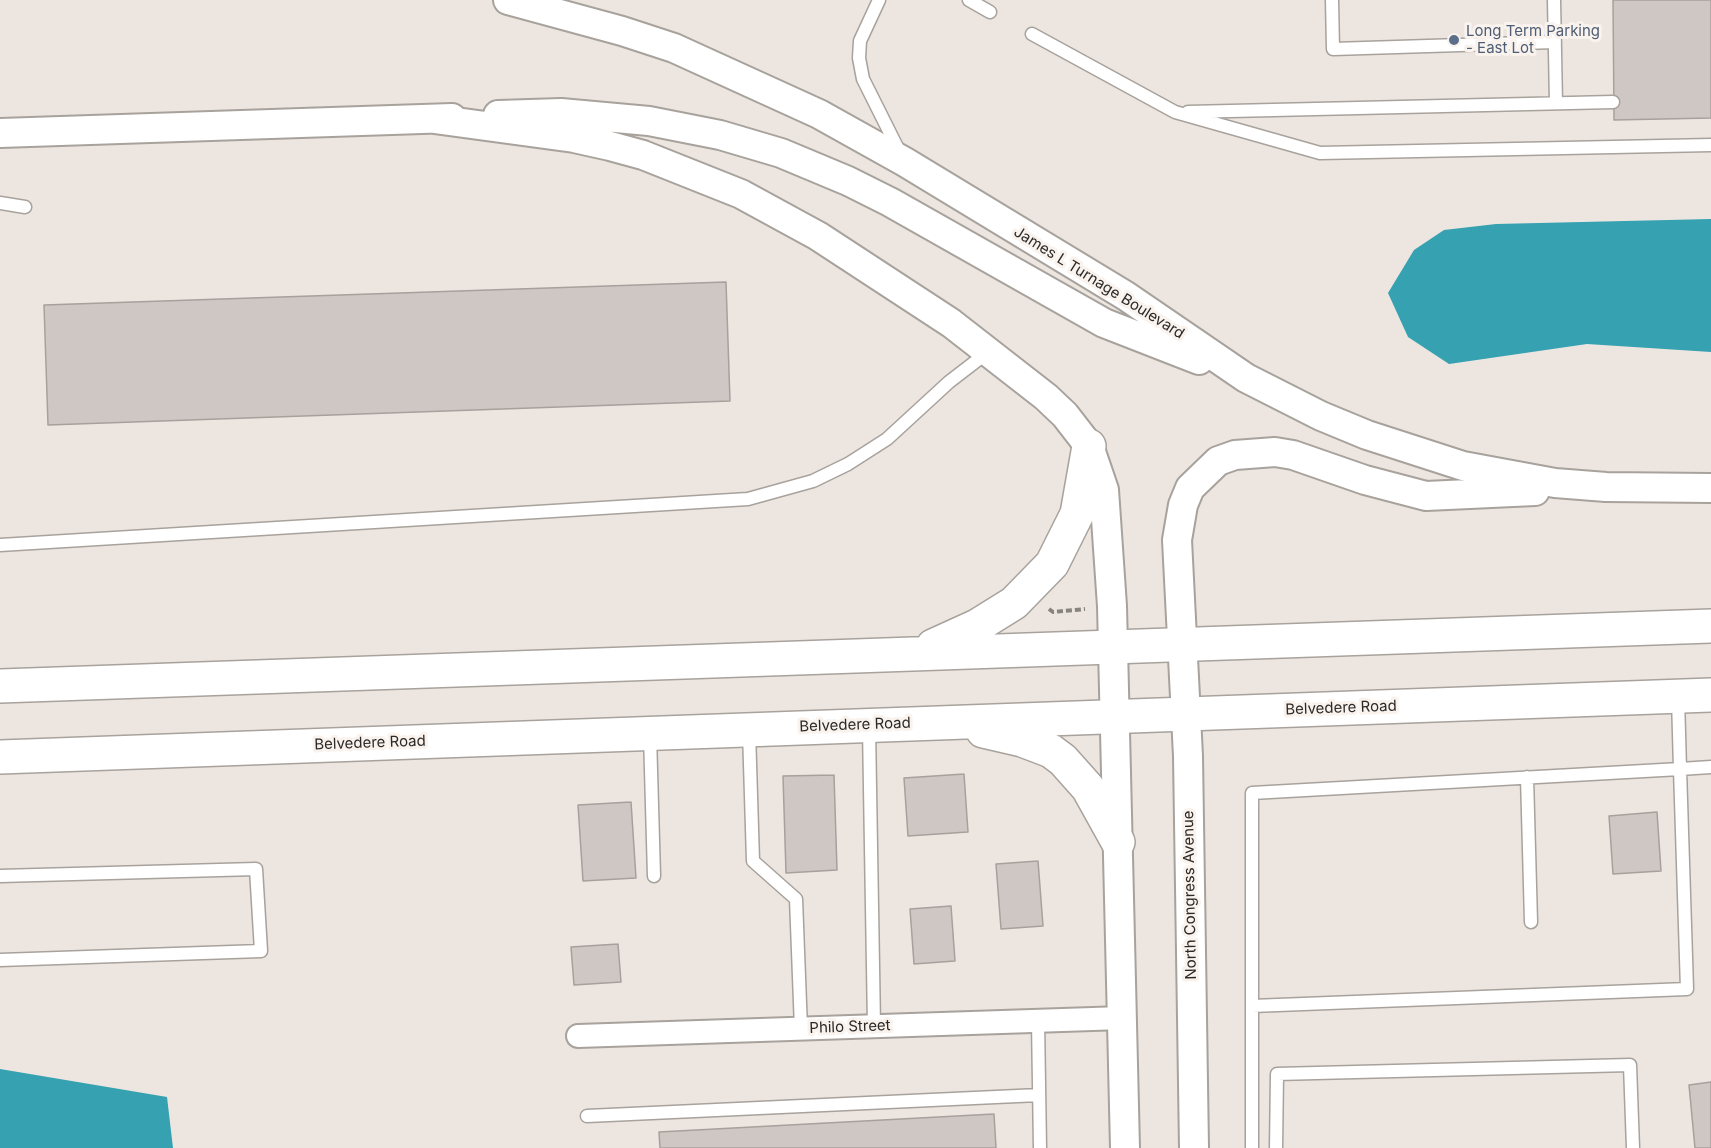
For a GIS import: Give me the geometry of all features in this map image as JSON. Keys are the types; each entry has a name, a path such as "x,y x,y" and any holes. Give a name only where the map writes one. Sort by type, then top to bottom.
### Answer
{"main road":[{"path":"920,653 977,626 1014,603 1042,576 1062,548 1077,514 1089,446"},
{"path":"0,686 1114,645 1711,626"},
{"name":"Belvedere Road","path":"0,757 1711,695"},
{"path":"938,722 1023,740 1051,751 1072,769 1088,788 1118,842"}],"street":[{"name":"James L Turnage Boulevard","path":"508,0 622,30 693,56 819,114 905,162 1126,296 1246,378 1321,416 1413,451 1463,466 1509,475 1606,487 1711,488"},
{"path":"0,133 434,119 534,113 590,114 686,127 749,142 814,166 869,191 1104,323 1246,378"},
{"path":"434,119 574,138 643,155 705,178 775,211 910,295 989,351 1047,397 1065,415 1089,446 1102,477 1106,503 1114,645 1125,1148"},
{"name":"North Congress Avenue","path":"1194,1148 1186,714 1181,643 1178,523 1190,488 1218,461 1254,452 1293,455 1365,480 1426,496 1606,487"},
{"name":"Philo Street","path":"578,1036 1123,1018"}],"lane":[{"path":"879,0 860,41 859,58 863,79 905,162"},
{"path":"969,0 990,12"},
{"path":"1332,0 1333,49 1555,42"},
{"path":"1554,0 1556,103"},
{"path":"1032,34 1175,112 1320,153 1711,145"},
{"path":"1175,112 1613,102"},
{"path":"0,203 25,207"},
{"path":"0,545 748,499 813,481 848,464 887,439 949,382 989,351"},
{"path":"1252,1006 1688,989 1678,696"},
{"path":"868,724 874,1026"},
{"path":"749,729 753,861 796,899 801,1029"},
{"path":"650,733 654,876"},
{"path":"1252,1148 1252,793 1711,767"},
{"path":"1527,777 1531,922"},
{"path":"0,876 256,868 261,951 0,960"},
{"path":"1038,1021 1040,1148"},
{"path":"1276,1148 1277,1074 1629,1065 1633,1148"},
{"path":"587,1116 1039,1095"}],"path":[{"path":"1042,602 1053,612 1089,609"}],"water":[{"path":"1711,219 1711,352 1587,344 1449,364 1408,337 1388,293 1414,250 1444,230 1496,224"},
{"path":"0,1069 167,1097 173,1148 0,1148"}],"building":[{"path":"1613,0 1711,0 1711,118 1614,120"},
{"path":"726,282 730,401 48,425 44,305"},
{"path":"964,774 968,832 908,836 904,778"},
{"path":"834,775 837,870 786,873 783,776"},
{"path":"631,802 636,878 583,881 578,805"},
{"path":"1657,812 1661,871 1613,874 1609,816"},
{"path":"1038,861 1043,926 1001,929 996,864"},
{"path":"951,906 955,961 914,964 910,909"},
{"path":"618,944 621,982 574,985 571,947"},
{"path":"1711,1082 1711,1148 1695,1148 1689,1085"},
{"path":"994,1114 996,1148 660,1148 659,1132"}],"place":[{"name":"Long Term Parking - East Lot","path":"1454,40"}]}
